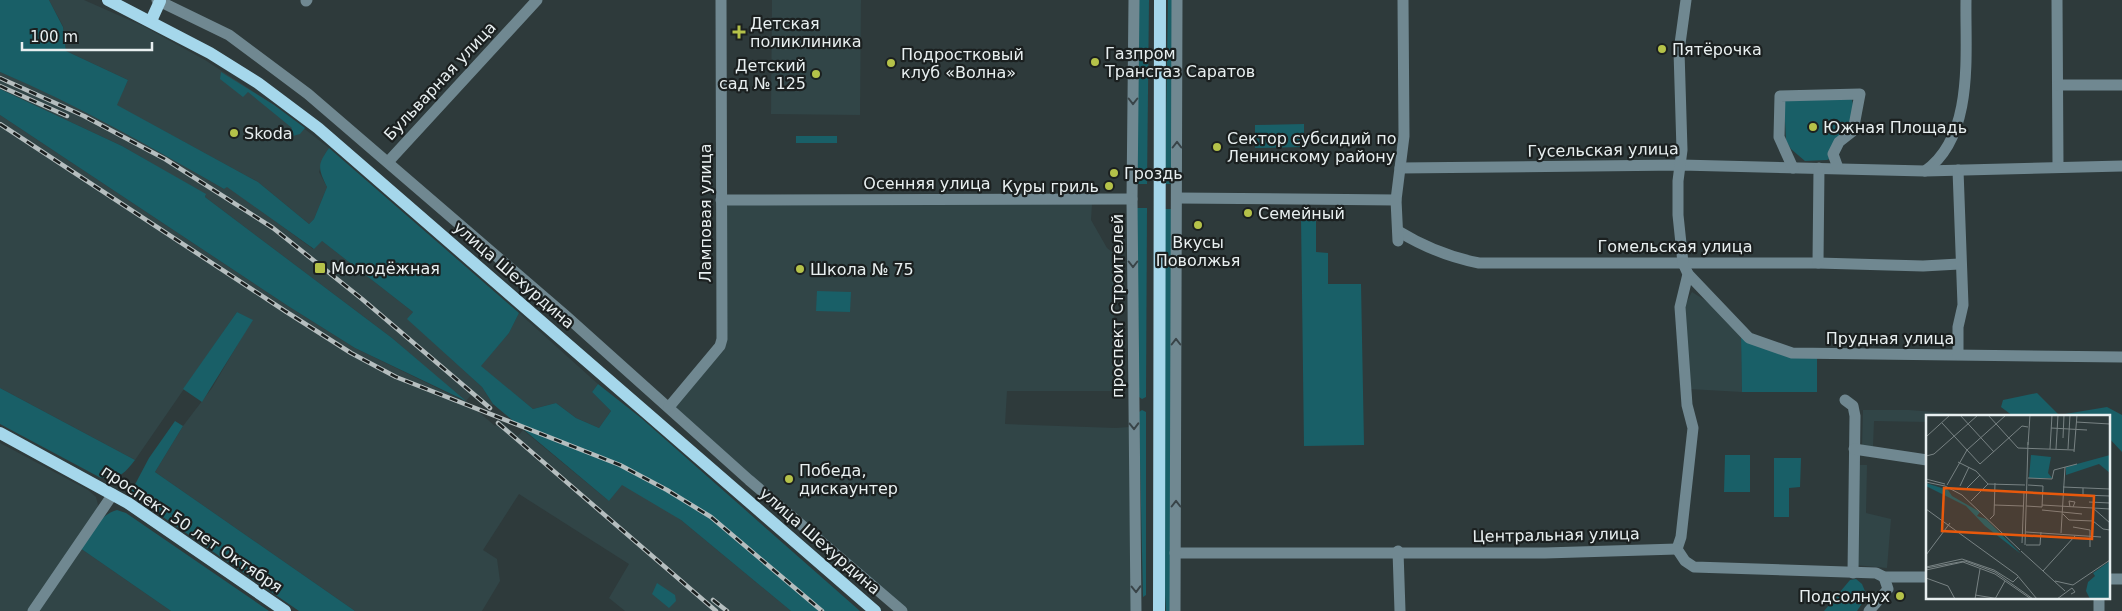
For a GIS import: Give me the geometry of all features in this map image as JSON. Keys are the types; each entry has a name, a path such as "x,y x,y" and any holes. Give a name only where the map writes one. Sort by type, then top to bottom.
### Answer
{"main road":[{"name":"улица Шехурдина","path":"108,0 210,53 258,83 318,128 875,611"},
{"path":"1158,608 1160,0"},
{"path":"151,21 158,1"},
{"name":"проспект 50 лет Октября","path":"0,433 113,494 285,611"}],"street":[{"name":"Бульварная улица","path":"388,162 537,0"},
{"name":"Ламповая улица","path":"669,406 720,346 722,339 721,0"},
{"name":"проспект Строителей","path":"1134,0 1132,199 1136,611"},
{"path":"1175,611 1177,0"},
{"path":"1177,198 1396,200 1404,136 1403,0"},
{"name":"Прудная улица","path":"1686,0 1679,51 1682,150 1678,181 1678,215 1683,263 1688,274 1749,338 1792,353 2122,357"},
{"path":"1925,171 1938,160 1946,148 1964,102 1966,0"},
{"path":"2057,0 2058,166"},
{"path":"158,1 228,35 308,94 669,406 749,480 902,611"},
{"path":"2058,85 2122,85"},
{"path":"1793,168 1779,137 1780,96 1860,94 1853,131 1839,142 1833,154 1838,168"},
{"name":"Гусельская улица","path":"1400,168 1680,165 1925,171 2058,166 2120,168"},
{"path":"1818,263 1819,168"},
{"path":"1958,170 1963,305 1958,327 1958,354"},
{"name":"Осенняя улица","path":"721,200 1132,199"},
{"name":"Гомельская улица","path":"1396,200 1398,236 1451,258 1479,264 1818,263 1923,266 1960,264"},
{"path":"1688,274 1680,307 1687,404 1693,428 1681,537 1678,549 1684,561 1694,567 1853,572 1876,573 1884,577 1926,577"},
{"path":"1845,400 1853,406 1853,572"},
{"path":"1854,449 1926,460"},
{"path":"33,611 113,494"},
{"name":"Центральная улица","path":"1175,553 1398,551 1545,553 1678,549"},
{"path":"1398,551 1400,611"},
{"path":"1870,611 1888,589 1884,577"},
{"path":"2098,611 2099,598"}],"shaded area":[{"path":"0,0 49,0 63,27 66,51 128,80 117,105 258,182 309,224 314,219 327,187 320,167 322,159 329,148 519,313 509,333 481,366 533,409 556,403 576,418 599,428 611,411 592,392 598,384 641,418 860,611 791,611 681,520 622,485 609,501 493,404 482,387 407,319 413,312 322,241 314,249 227,187 224,189 86,112 0,72"},
{"path":"49,0 84,0 143,26 205,60 274,105 329,148 324,156 319,172 327,187 314,219 309,224 258,182 116,105 128,80 66,51 63,26"},
{"name":"Детский сад № 125","path":"772,0 861,0 860,115 771,114"},
{"path":"1139,0 1149,0 1147,184 1137,184"},
{"path":"1168,0 1173,0 1172,184 1165,184"},
{"path":"0,72 34,86 126,132 224,189 227,186 313,249 321,240 413,312 408,319 482,387 493,404 489,410 471,395 466,401 495,426 500,421 518,436 523,430 609,501 622,484 660,506 681,520 791,611 625,611 609,598 629,564 519,494 483,550 497,559 500,581 482,611 355,611 155,472 183,426 212,388 252,320 237,312 135,460 0,388 0,115 288,306 355,348 464,401 392,338 205,197 206,195 122,146 0,89"},
{"path":"221,72 274,105 305,128 300,134 293,136 289,133 292,128 248,92 243,97 220,79"},
{"path":"0,89 122,146 206,194 205,197 392,338 466,401 355,348 288,306 0,115"},
{"path":"1851,97 1853,104 1852,120 1834,157 1827,160 1805,161 1791,149 1786,141 1784,101"},
{"path":"1304,124 1304,147 1255,148 1255,125"},
{"path":"796,136 837,136 837,143 796,143"},
{"path":"729,204 1092,204 1091,220 1107,248 1115,254 1114,391 1007,391 1005,424 1129,427 1131,611 908,611 678,414 675,408 679,400 724,350 727,207"},
{"path":"1137,208 1147,208 1146,397 1142,399 1139,397"},
{"path":"1165,209 1172,209 1171,611 1166,611 1165,595"},
{"path":"1301,217 1316,218 1316,252 1328,253 1328,284 1361,284 1364,445 1304,446"},
{"path":"817,291 851,292 850,312 816,311"},
{"path":"1692,292 1711,304 1741,335 1742,392 1689,389 1685,305"},
{"path":"237,312 253,320 202,402 183,389"},
{"path":"519,313 598,384 592,392 611,411 599,428 576,418 556,403 533,409 480,366 509,333"},
{"path":"1741,335 1817,357 1817,392 1742,392"},
{"path":"0,388 135,460 121,475 112,478 101,478 0,424"},
{"path":"2037,393 2059,415 2012,415 2001,407 2003,400"},
{"path":"2107,407 2122,415 2122,452 2110,439 2110,415 2059,415"},
{"path":"1142,410 1146,412 1146,595 1143,597 1139,412"},
{"path":"1863,410 1909,410 1973,415 1926,415 1926,422 1874,421 1873,447 1862,447"},
{"path":"175,421 183,426 155,472 355,611 299,611 134,497 131,492 149,458"},
{"path":"0,443 88,490 96,497 98,505 97,514 29,611 0,611"},
{"path":"1725,455 1750,455 1750,492 1724,492"},
{"path":"1774,458 1801,458 1800,487 1789,488 1789,517 1774,517"},
{"path":"1858,465 1867,465 1866,513 1891,519 1887,568 1855,565"},
{"path":"117,510 126,513 269,611 171,611 80,548 100,520"},
{"path":"80,548 171,611 37,611"},
{"path":"1856,579 1862,584 1867,596 1857,611 1824,611 1850,580"},
{"path":"657,583 675,595 676,601 669,608 652,594"}],"railway":[{"path":"0,78 84,116 165,159 273,228 362,299 490,408"},
{"path":"0,86 67,116"},
{"path":"0,124 351,353 396,377 620,465 667,490 711,517 822,611"},
{"path":"498,423 716,611"},
{"path":"713,600 727,611"}],"place":[{"name":"Детская поликлиника","path":"739,32"},
{"name":"Пятёрочка","path":"1662,49"},
{"name":"Газпром Трансгаз Саратов","path":"1095,62"},
{"name":"Подростковый клуб «Волна»","path":"891,63"},
{"name":"Детский сад № 125","path":"816,74"},
{"name":"Южная Площадь","path":"1813,127"},
{"name":"Skoda","path":"234,133"},
{"name":"Сектор субсидий по Ленинскому району","path":"1217,147"},
{"name":"Гроздь","path":"1114,173"},
{"name":"Куры гриль","path":"1109,186"},
{"name":"Семейный","path":"1248,213"},
{"name":"Вкусы Поволжья","path":"1198,225"},
{"name":"Молодёжная","path":"320,268"},
{"name":"Школа № 75","path":"800,269"},
{"name":"Победа, дискаунтер","path":"789,479"},
{"name":"Подсолнух","path":"1900,596"}]}
